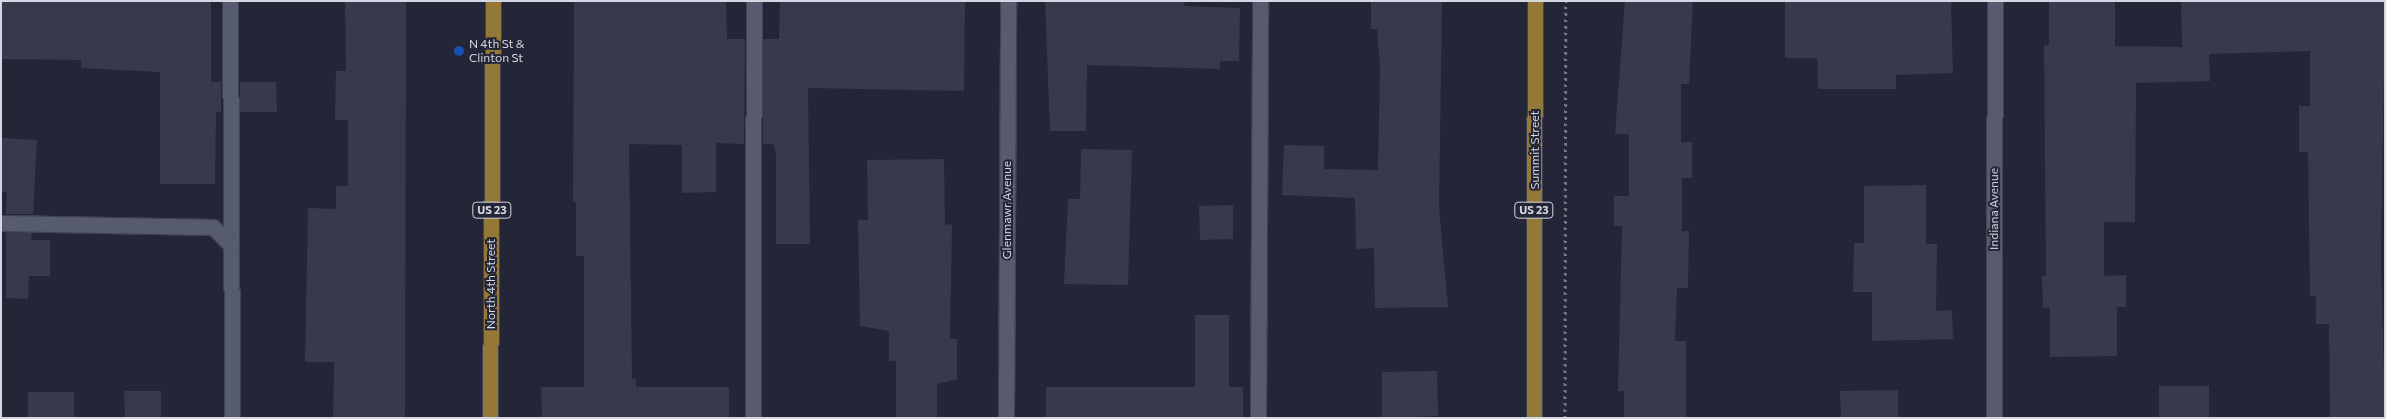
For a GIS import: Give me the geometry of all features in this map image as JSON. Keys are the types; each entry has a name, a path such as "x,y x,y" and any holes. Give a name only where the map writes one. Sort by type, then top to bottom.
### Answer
{"main road":[{"name":"North 4th Street","path":"490,418 493,1"},
{"name":"Summit Street","path":"1534,418 1535,1"}],"street":[{"path":"230,1 232,418"},
{"path":"753,418 754,1"},
{"name":"Glenmawr Avenue","path":"1006,418 1008,1"},
{"path":"1258,418 1260,1"},
{"name":"Indiana Avenue","path":"1994,418 1995,1"},
{"path":"1,223 213,228 231,246"}],"path":[{"path":"1565,418 1566,1"}],"building":[{"path":"1,1 211,1 211,82 221,82 221,112 216,112 215,184 160,184 160,72 81,68 81,60 1,59"},
{"path":"345,1 406,1 405,418 333,418 334,362 305,362 308,208 336,209 336,186 348,186 348,120 335,120 336,71 346,71"},
{"path":"574,1 726,1 727,39 745,39 744,144 716,143 716,192 682,193 682,145 629,144 632,379 636,379 636,387 729,387 729,418 542,418 541,387 584,387 584,256 576,256 576,202 573,202"},
{"path":"780,1 965,1 964,91 808,88 810,244 776,244 776,156 774,144 763,144 763,39 779,39"},
{"path":"1045,1 1185,1 1184,6 1240,8 1239,61 1220,61 1220,69 1087,65 1086,131 1050,131"},
{"path":"1371,1 1442,1 1439,207 1448,307 1375,308 1374,248 1356,249 1355,198 1282,195 1284,145 1324,146 1324,169 1378,170 1380,69 1377,29 1371,29"},
{"path":"1625,1 1693,1 1689,84 1681,84 1681,142 1692,142 1692,178 1682,178 1682,231 1689,231 1688,288 1677,288 1675,341 1686,341 1686,418 1624,418 1624,391 1618,391 1622,226 1614,226 1614,196 1629,196 1629,134 1615,134"},
{"path":"1785,1 1951,1 1953,73 1896,75 1896,89 1818,89 1817,58 1785,58"},
{"path":"2049,1 2115,1 2115,46 2182,47 2181,1 2385,1 2381,256 2385,418 2330,418 2329,324 2316,324 2316,296 2310,296 2308,152 2299,152 2299,106 2310,106 2310,51 2209,54 2210,81 2136,83 2135,222 2104,222 2104,276 2126,275 2126,307 2117,307 2117,356 2050,357 2050,307 2043,308 2042,276 2046,276 2044,45 2049,45"},
{"path":"240,82 276,82 277,112 240,112"},
{"path":"1,138 37,140 33,214 6,214 7,192 1,192"},
{"path":"1081,149 1132,150 1128,285 1064,284 1068,199 1080,199"},
{"path":"944,159 945,225 952,224 950,339 957,339 957,379 937,384 937,418 896,418 896,361 889,361 889,331 860,326 858,220 868,220 867,160"},
{"path":"1926,185 1926,244 1937,244 1936,311 1952,310 1953,339 1872,341 1872,292 1853,292 1854,243 1864,243 1864,186"},
{"path":"1233,205 1233,239 1200,240 1199,206"},
{"path":"6,232 32,233 31,240 50,240 50,276 29,276 28,299 6,298"},
{"path":"1195,315 1229,315 1229,387 1243,387 1243,418 1046,418 1046,387 1195,387"},
{"path":"1437,371 1438,416 1382,418 1382,372"},
{"path":"2159,386 2209,386 2209,418 2159,418"},
{"path":"1898,390 1898,418 1841,418 1840,391"},
{"path":"124,391 161,391 161,418 125,418"},
{"path":"28,392 74,392 74,418 28,418"}],"place":[{"name":"N 4th St & Clinton St","path":"459,51"}]}
